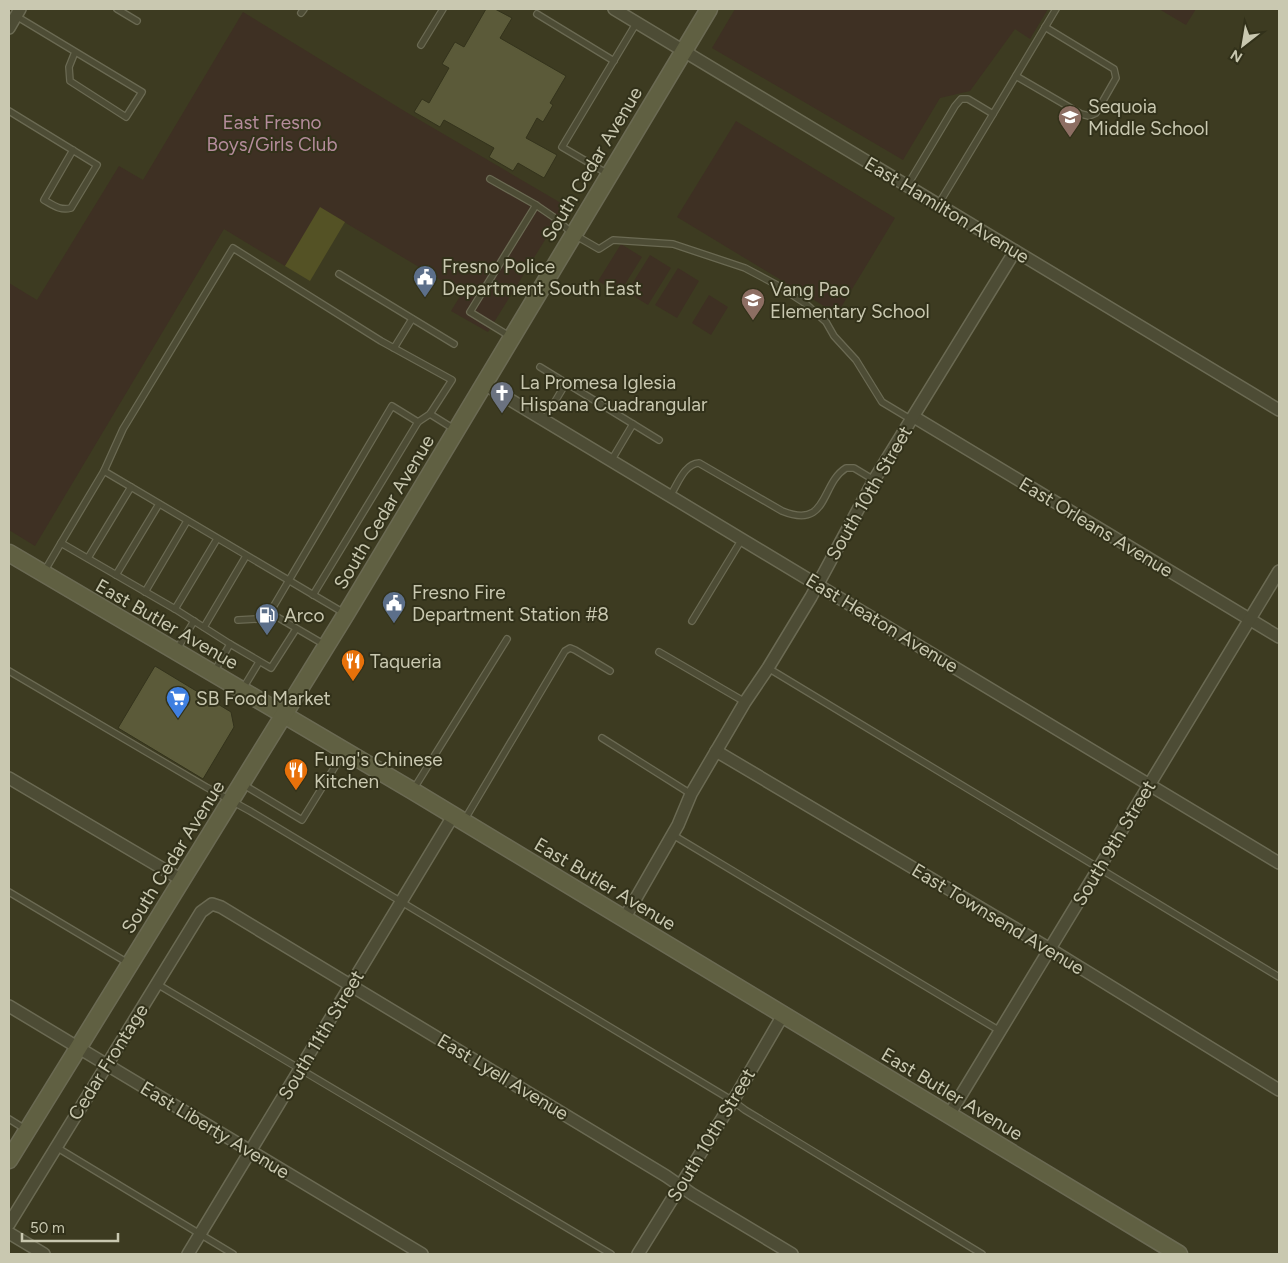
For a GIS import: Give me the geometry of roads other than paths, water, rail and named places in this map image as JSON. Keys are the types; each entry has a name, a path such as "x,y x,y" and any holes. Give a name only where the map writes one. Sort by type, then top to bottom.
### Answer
{"main road":[{"name":"South Cedar Avenue","path":"9,1160 346,614 608,174 709,9"},
{"name":"East Butler Avenue","path":"9,553 175,653 413,791 1178,1254"}],"street":[{"name":"East Hamilton Avenue","path":"614,9 1279,410"},
{"path":"9,28 18,12"},
{"name":"South 10th Street","path":"624,919 673,835 691,794 818,584 874,480 1015,251"},
{"name":"East Heaton Avenue","path":"484,384 1279,863"},
{"name":"East Orleans Avenue","path":"913,418 1279,636"},
{"name":"South 9th Street","path":"948,1116 1279,571"},
{"name":"East Townsend Avenue","path":"716,751 1050,949 1279,1090"},
{"path":"9,778 182,880"},
{"name":"South 11th Street","path":"188,1254 402,902 458,819"},
{"name":"East Lyell Avenue","path":"212,904 222,907 792,1254"},
{"name":"Cedar Frontage","path":"9,1224 201,912 212,904"},
{"name":"East Liberty Avenue","path":"9,1006 422,1254"},
{"name":"South 10th Street","path":"638,1254 783,1015"},
{"path":"9,1233 44,1254"}],"lane":[{"path":"117,9 137,21"},
{"path":"421,45 442,9"},
{"path":"938,205 1056,9"},
{"path":"18,12 75,52 142,92 126,117 70,82 69,67 75,52"},
{"path":"537,14 614,61"},
{"path":"608,174 562,147 637,22"},
{"path":"1016,76 1081,114 1089,116 1096,113 1116,78 1114,69 1045,27"},
{"path":"907,186 954,106 961,99 968,99 993,114"},
{"path":"9,111 73,150 97,165 70,208 65,210 44,200 73,150"},
{"path":"490,178 536,205 573,234 599,250 612,240 673,244 745,268 777,285 806,304 826,322 834,336 856,360 882,402 913,418"},
{"path":"512,337 470,312 536,205"},
{"path":"43,574 104,471 123,429 233,248 394,348 452,380 430,414 418,422 313,595"},
{"path":"338,274 454,344"},
{"path":"394,348 412,319"},
{"path":"540,367 660,440"},
{"path":"544,420 566,383"},
{"path":"238,620 258,619 269,614 392,406 418,422"},
{"path":"430,414 456,430"},
{"path":"611,461 633,424"},
{"path":"670,496 692,463 699,463 782,511 797,515 815,511 838,476 846,468 854,468 874,480"},
{"path":"104,471 216,539 346,614"},
{"path":"88,558 132,488"},
{"path":"116,575 159,504"},
{"path":"145,592 187,521"},
{"path":"175,609 216,539"},
{"path":"692,621 742,539"},
{"path":"61,542 271,668 296,629"},
{"path":"204,627 246,556"},
{"path":"269,614 326,646"},
{"path":"175,653 194,621"},
{"path":"413,791 507,639"},
{"path":"212,674 230,644"},
{"path":"458,819 565,651 570,648 575,650 610,671"},
{"path":"659,652 745,702"},
{"path":"241,690 259,662"},
{"path":"768,668 1279,977"},
{"path":"9,671 206,788 232,801 733,1100 745,1110 982,1254"},
{"path":"602,738 691,794"},
{"path":"242,784 302,820 345,751"},
{"path":"673,835 1000,1031"},
{"path":"9,892 129,964"},
{"path":"157,984 611,1254"},
{"path":"9,1119 27,1130"},
{"path":"56,1147 233,1254"}],"place":[{"name":"Sequoia Middle School","path":"1070,138"},
{"name":"Fresno Police Department South East","path":"425,298"},
{"name":"Vang Pao Elementary School","path":"753,321"},
{"name":"La Promesa Iglesia Hispana Cuadrangular","path":"502,414"},
{"name":"Fresno Fire Department Station #8","path":"394,624"},
{"name":"Arco","path":"267,636"},
{"name":"Taqueria","path":"353,682"},
{"name":"SB Food Market","path":"178,719"},
{"name":"Fung's Chinese Kitchen","path":"296,791"}],"park label":[{"name":"East Fresno Boys/Girls Club","path":"272,133"}]}
